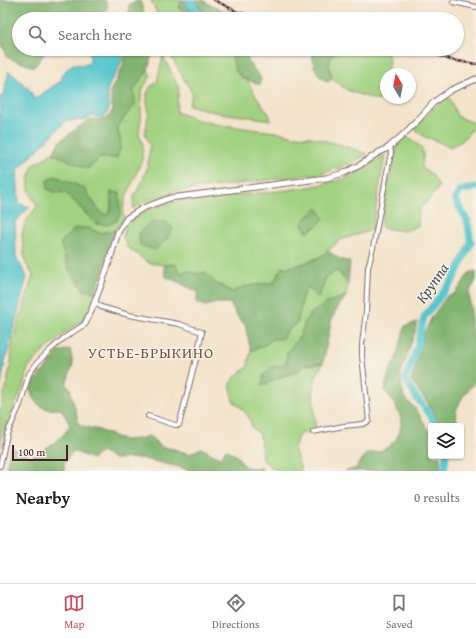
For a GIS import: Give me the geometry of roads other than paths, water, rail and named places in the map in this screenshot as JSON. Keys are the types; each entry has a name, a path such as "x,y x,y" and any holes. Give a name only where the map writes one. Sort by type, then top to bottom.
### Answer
{"street":[{"path":"453,2 476,7"},
{"path":"0,466 7,434 20,405 29,374 37,363 64,338 85,324 107,269 118,232 127,218 143,208 170,198 326,178 344,173 390,146 409,129 434,102 451,90 475,80"},
{"path":"313,432 363,424 369,421 362,344 366,312 368,268 391,153 390,146"},
{"path":"95,302 101,307 129,315 179,324 202,332 179,425 148,416"}],"water":[{"path":"185,0 195,0 204,12 193,12 184,4"},
{"path":"90,56 123,56 120,65 107,91 109,107 107,113 103,118 92,116 83,120 66,121 17,171 19,204 30,207 15,222 16,257 27,277 5,361 0,390 0,97 3,96 9,71 30,90 34,99 61,81 63,73 73,64 85,65 90,62"}],"waterway":[{"name":"Круппа","path":"434,423 405,379 417,348 424,317 453,280 471,243 467,220 455,199 460,191 476,187"},
{"name":"Круппа","path":"444,471 446,459"}],"railway":[{"path":"214,0 238,12"},
{"path":"440,56 451,60 476,64"}],"district":[{"name":"УСТЬЕ-БРЫКИНО","path":"151,352"}]}
